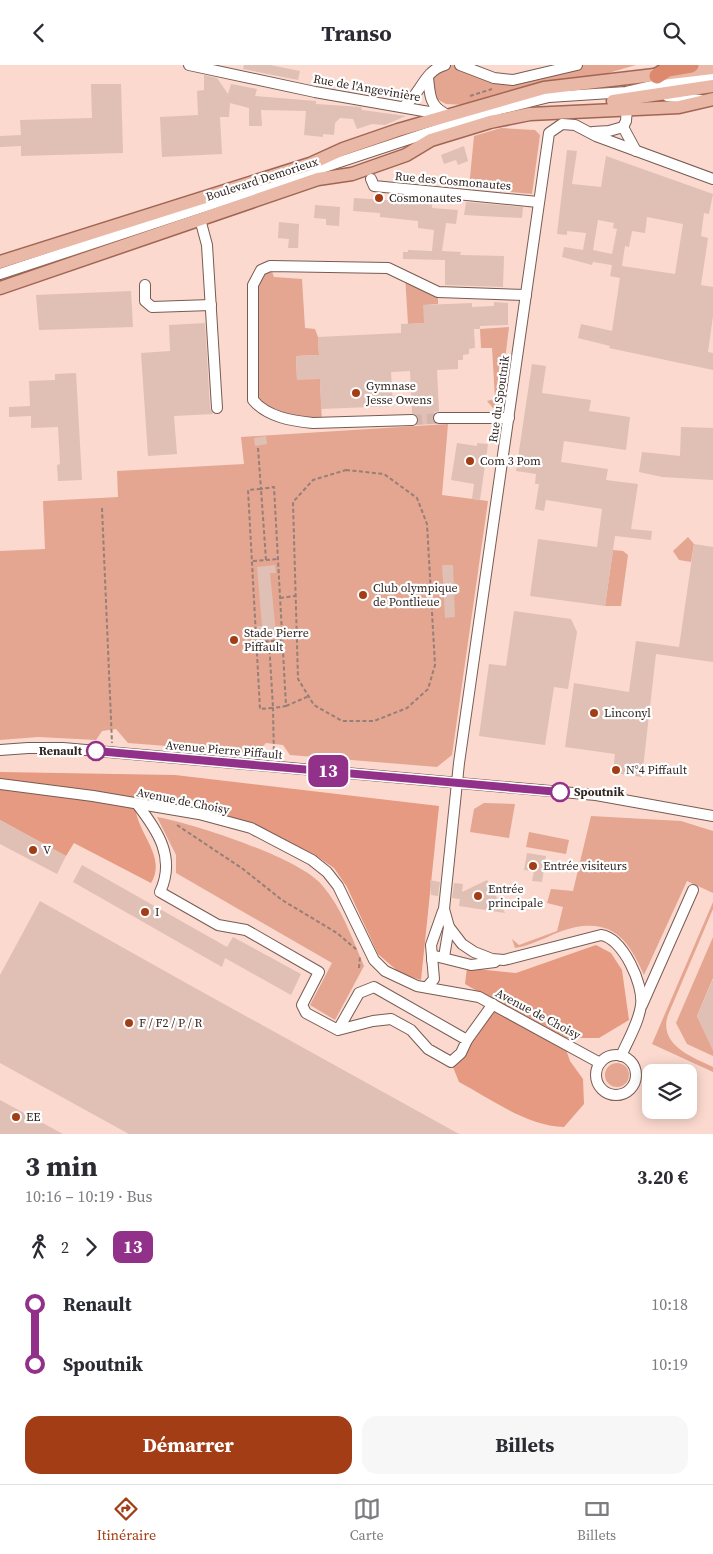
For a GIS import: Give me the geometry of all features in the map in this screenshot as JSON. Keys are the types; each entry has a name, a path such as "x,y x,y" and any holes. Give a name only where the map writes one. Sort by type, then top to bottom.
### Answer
{"highway":[{"path":"656,85 668,69 691,65"}],"main road":[{"path":"627,100 656,85 713,68"},
{"name":"Boulevard Demorieux","path":"0,262 310,164 343,149 398,130 451,116 532,90 583,84 656,85"},
{"path":"656,85 691,88 713,86"},
{"path":"627,100 663,107 679,107 712,100"},
{"name":"Boulevard Demorieux","path":"0,288 318,179 352,173 406,155 431,140 490,122 530,114 627,100"}],"street":[{"name":"Rue de l'Angevinière","path":"189,65 315,92 429,112 438,110 451,116"},
{"path":"404,107 413,99 421,83 436,69 445,65"},
{"path":"460,65 504,80 524,80 577,65"},
{"path":"656,85 713,75"},
{"path":"428,78 429,96 438,110"},
{"path":"656,85 712,100"},
{"path":"0,274 500,109 549,97 627,100 626,121 622,127 609,131 589,132"},
{"name":"Rue du Spoutnik","path":"444,909 458,783 548,138 553,129 565,123 576,125 589,132"},
{"path":"622,127 636,151"},
{"path":"589,132 713,179"},
{"name":"Rue des Cosmonautes","path":"371,179 374,186 538,201"},
{"path":"200,219 207,245 217,408"},
{"path":"412,420 313,423 297,421 260,407 253,400 253,285 255,277 261,270 270,266 388,268 438,292 526,295"},
{"path":"145,285 145,301 152,307 211,305"},
{"path":"439,418 509,418"},
{"name":"Avenue Pierre Piffault","path":"0,750 63,748 596,795 713,816"},
{"name":"Avenue de Choisy","path":"0,784 93,796 199,815 251,828 312,860 327,872 338,886 378,965 395,977 428,987 480,997 600,1063"},
{"path":"137,805 155,827 166,858 167,867 160,892 218,925 246,930 319,972 302,1005 306,1013 338,1030 373,1021 391,1019 411,1030 428,1049 451,1062 461,1053 467,1040 493,1004"},
{"path":"621,1056 641,1006 693,890"},
{"path":"444,909 449,927 462,944 474,952 492,959 504,960"},
{"path":"428,987 434,979 432,960 434,935 444,909"},
{"path":"444,957 449,927"},
{"path":"432,960 435,956 444,957 471,965 504,960 604,935 617,943 627,958 638,985 641,1006"},
{"path":"338,1030 360,993 374,987 467,1040"},
{"path":"610,1056 621,1056 632,1063 637,1075 632,1087 622,1095 609,1094 599,1086 596,1074 600,1063 610,1056"}],"path":[{"path":"463,99 504,85 504,80"},
{"path":"258,448 266,560"},
{"path":"346,470 384,474 416,498 428,524 435,665 428,689 406,709 374,721 342,721 314,705 298,679 295,596 293,502 312,480 346,470"},
{"path":"286,706 274,487 248,490 260,709 286,706 308,696"},
{"path":"102,508 112,753"},
{"path":"252,561 278,559"},
{"path":"280,598 295,596"},
{"path":"257,642 283,640"},
{"path":"269,641 275,767"},
{"path":"177,825 243,869 282,901 337,933 360,951 359,968"}],"shaded area":[{"path":"445,65 460,65 504,80 572,65 636,65 584,80 538,83 466,105 446,104 437,99 431,73"},
{"path":"501,128 535,130 540,135 532,194 469,188 474,136"},
{"path":"270,266 274,277 302,279 305,328 315,329 318,337 319,355 296,356 297,379 320,379 322,423 297,421 253,400 255,277"},
{"path":"405,275 438,292 438,304 424,305 424,323 408,324"},
{"path":"509,327 499,409 493,408 487,401 495,399 492,348 481,348 480,329"},
{"name":"Stade Pierre Piffault","path":"448,424 442,495 488,501 452,755 437,767 290,755 283,745 266,743 257,753 128,743 116,729 102,731 96,740 38,737 0,740 0,551 45,549 43,501 118,497 117,471 244,464 241,437"},
{"path":"688,537 694,544 691,562 679,560 673,551"},
{"path":"613,550 623,551 628,555 621,606 605,606"},
{"path":"0,772 175,775 439,806 421,980 400,973 378,954 347,887 334,868 315,855 252,825 135,802 139,823 156,863 151,883 74,843 66,856 0,820"},
{"path":"484,803 515,804 509,838 470,832 474,809"},
{"path":"591,816 681,821 713,831 713,893 687,881 644,975 627,944 620,937 602,927 576,927 515,948 512,939 519,945 557,931 563,907 547,903 551,889 573,891"},
{"path":"157,817 219,834 269,853 310,874 322,885 341,913 364,966 335,1020 310,1005 332,963 176,873 176,855"},
{"path":"529,832 569,840 566,854 526,847"},
{"path":"713,902 713,909 668,1015 666,1025 672,1042 679,1049 713,1067 713,1072 652,1044"},
{"path":"713,937 713,978 697,1016 713,1050 713,1056 687,1044 676,1023"},
{"path":"596,945 611,953 622,970 629,1020 599,1038 567,1038 563,1041 570,1061 583,1079 584,1104 564,1127 536,1122 523,1117 459,1082 451,1062 494,1004 484,995 465,984 467,968 516,973"},
{"path":"617,1063 626,1066 629,1075 626,1084 617,1087 608,1084 605,1075 608,1066"}],"building":[{"path":"244,65 270,65 300,71 298,80 243,69"},
{"path":"204,75 217,78 228,94 231,84 257,89 255,96 316,101 316,104 361,107 362,110 406,116 385,125 372,124 357,129 353,119 340,118 335,123 334,135 323,134 323,137 304,135 306,111 261,110 262,126 249,126 249,108 230,103 229,117 220,117 222,154 162,157 160,117 198,115 197,91 204,90"},
{"path":"91,84 121,84 123,153 21,156 21,146 0,147 0,136 21,135 20,120 92,118"},
{"path":"464,146 468,161 458,165 456,160 444,164 441,155"},
{"path":"567,150 577,151 572,184 601,187 606,156 713,194 709,214 704,213 701,236 708,238 701,285 713,287 713,316 708,352 713,353 713,370 609,348 610,346 578,338 581,324 612,331 620,278 610,276 612,265 593,262 592,265 562,257 564,247 583,250 586,233 567,231 567,235 557,234","holes":["647,217 683,224 675,274 622,266 625,246 629,247 632,231 645,233","598,220 614,223 613,228 617,229 612,254 593,250"]},
{"path":"354,198 432,203 432,208 458,210 456,224 446,223 442,251 461,252 460,255 504,256 503,287 445,285 445,260 403,259 403,252 408,252 408,250 432,251 434,230 418,228 418,221 380,217 380,213 353,211"},
{"path":"466,202 523,207 522,218 464,215"},
{"path":"315,205 340,207 339,226 326,225 326,219 314,218"},
{"path":"279,222 299,224 298,248 288,248 289,239 278,238"},
{"path":"131,291 133,327 39,330 36,295"},
{"path":"494,302 508,303 508,325 480,326 480,329 474,329 475,348 469,349 469,354 463,355 463,360 458,360 458,369 437,370 439,411 435,412 432,418 437,424 416,425 419,419 412,413 410,371 391,372 393,406 321,409 320,379 297,380 296,356 319,355 318,337 401,333 401,324 424,323 423,305 472,303 472,307 494,306"},
{"path":"205,323 210,408 213,414 174,416 177,454 148,456 141,353 170,351 169,325"},
{"path":"532,364 546,366 542,393 591,400 589,411 630,417 626,450 564,441 561,462 608,469 606,480 638,484 631,529 652,531 651,540 615,536 605,606 530,596 538,539 597,547 602,509 546,500 544,511 535,509 539,484 535,484 536,474 516,471"},
{"path":"76,373 82,480 58,481 57,465 60,464 58,427 31,428 31,416 9,417 9,407 30,406 29,381 55,380 55,374"},
{"path":"681,427 713,428 713,480 662,477 639,472 642,452 680,456"},
{"path":"266,436 267,444 255,446 254,438"},
{"path":"457,443 477,446 477,443 488,444 480,500 472,499 474,484 451,480"},
{"path":"694,544 713,547 713,662 656,654 642,777 613,773 615,754 565,747 574,683 629,692 636,641 679,647"},
{"path":"275,565 276,573 270,573 276,633 258,635 257,626 262,626 257,567"},
{"path":"442,565 453,565 455,617 445,618"},
{"path":"514,611 571,619 577,632 568,689 554,687 545,745 479,736 489,664 506,666"},
{"name":"V","path":"0,820 66,856 57,874 0,844"},
{"name":"Entrée visiteurs","path":"527,853 546,856 542,882 532,881 534,871 524,870"},
{"name":"I","path":"82,865 227,947 233,937 301,974 291,995 225,958 222,967 73,882"},
{"path":"430,880 440,882 438,896 431,895"},
{"name":"Entrée principale","path":"487,880 505,913 459,906 460,899 452,898 454,883 463,884 462,892"},
{"name":"F / F2 / P / R","path":"40,901 459,1134 129,1134 0,1063 0,975"},
{"path":"713,979 713,1050 697,1016"},
{"name":"EE","path":"0,1100 63,1134 0,1134"}],"tunnel":[{"path":"412,420 439,418"}],"bus line":[{"name":"13","path":"96,751 560,792"}],"place":[{"name":"Cosmonautes","path":"379,198"},
{"name":"Gymnase Jesse Owens","path":"356,393"},
{"name":"Com 3 Pom","path":"470,461"},
{"name":"Club olympique de Pontlieue","path":"363,595"},
{"name":"Stade Pierre Piffault","path":"234,640"},
{"name":"Linconyl","path":"594,713"},
{"name":"Renault","path":"96,751"},
{"name":"N°4 Piffault","path":"616,770"},
{"name":"Spoutnik","path":"560,792"},
{"name":"V","path":"33,850"},
{"name":"Entrée visiteurs","path":"533,866"},
{"name":"Entrée principale","path":"478,896"},
{"name":"I","path":"145,912"},
{"name":"F / F2 / P / R","path":"129,1023"},
{"name":"EE","path":"16,1117"}]}
